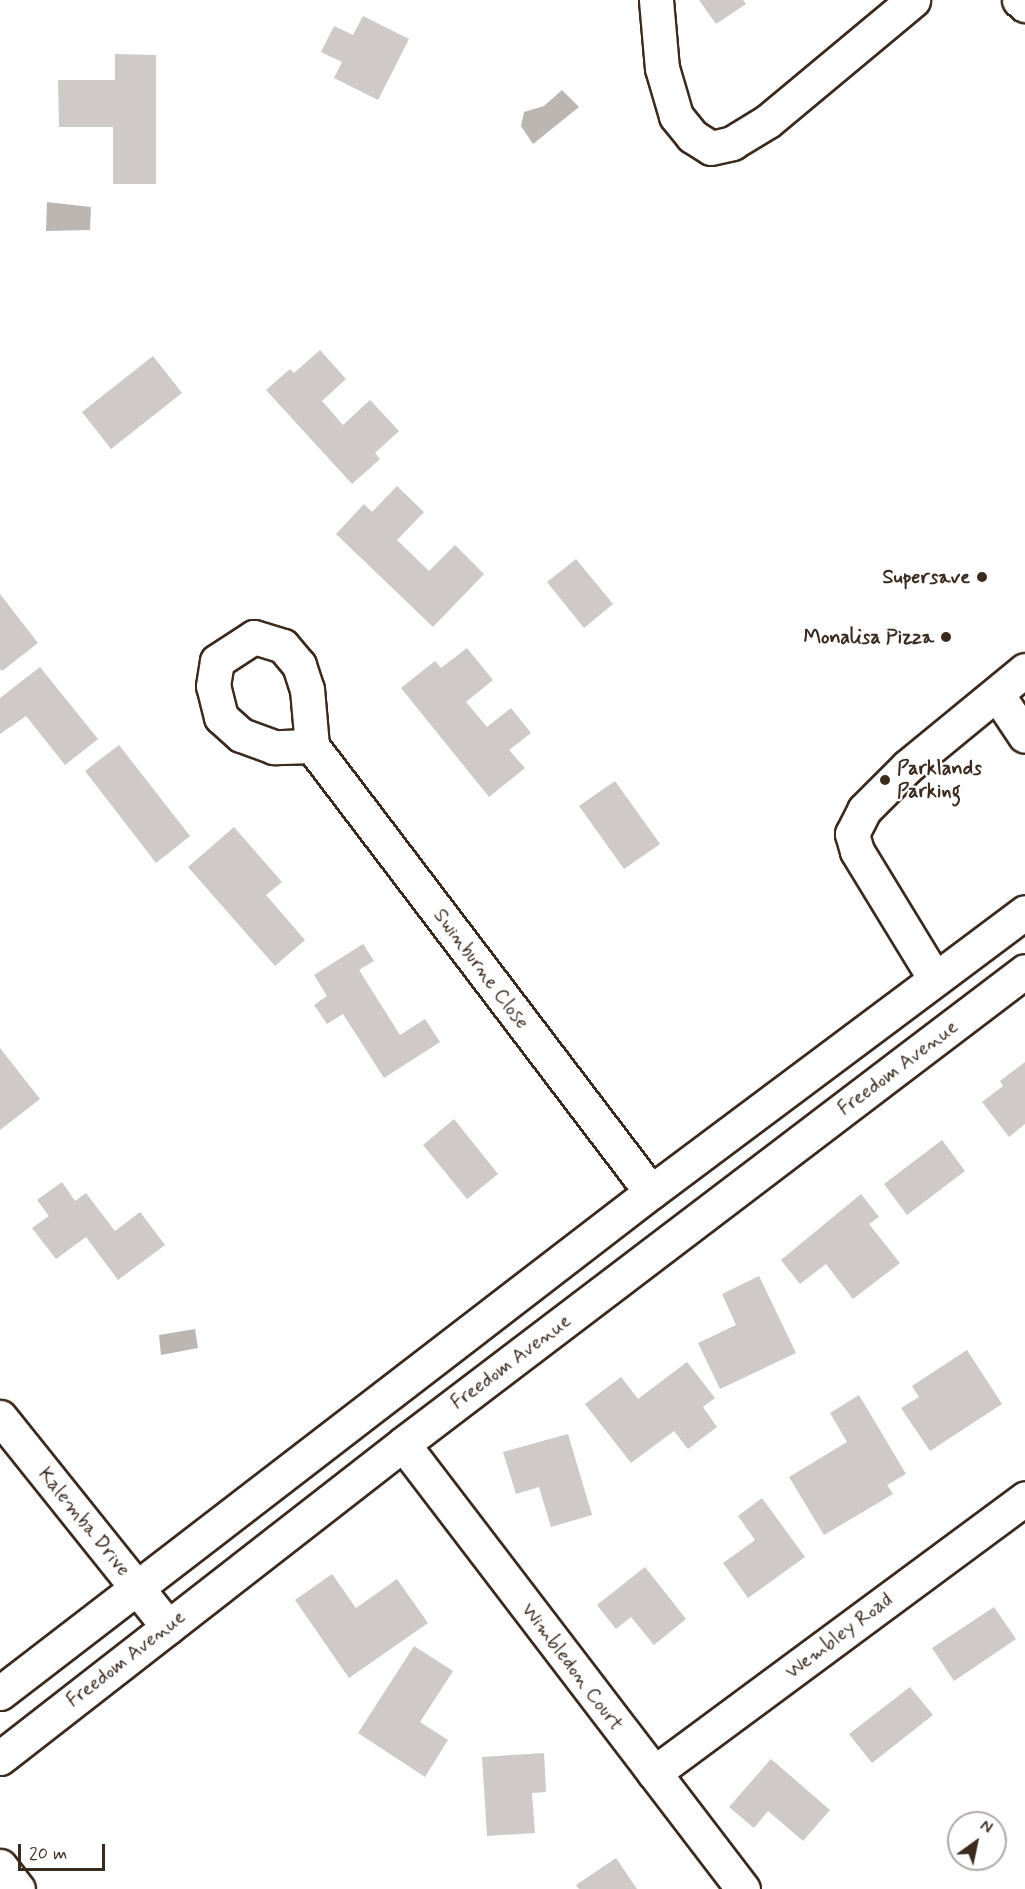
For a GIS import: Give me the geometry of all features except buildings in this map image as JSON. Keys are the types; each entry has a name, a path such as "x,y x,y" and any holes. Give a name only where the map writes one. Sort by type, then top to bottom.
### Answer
{"main road":[{"path":"656,0 662,68 676,116 692,136 711,148 732,143 768,121 913,0"},
{"path":"1020,0 1025,5"},
{"path":"935,979 857,851 852,834 864,810 908,766 1025,670"},
{"path":"997,694 1025,736"},
{"name":"Swinburne Close","path":"312,746 651,1192"},
{"path":"0,1694 138,1590 651,1192 1025,912"},
{"name":"Freedom Avenue","path":"0,1758 403,1444 1025,971"},
{"path":"820,1126 935,979"},
{"name":"Kalemba Drive","path":"0,1417 168,1627"},
{"name":"Wimbledon Court","path":"403,1444 743,1889"},
{"name":"Wembley Road","path":"654,1773 1025,1498"},
{"path":"0,1866 18,1889"}],"shaded area":[{"path":"562,90 579,107 533,144 521,126 524,112 544,106"},
{"path":"47,202 91,207 90,230 46,231"},
{"path":"195,1329 198,1348 161,1355 159,1335"}],"place":[{"name":"Supersave","path":"982,577"},
{"name":"Monalisa Pizza","path":"946,637"},
{"name":"Parklands Parking","path":"885,780"}]}
